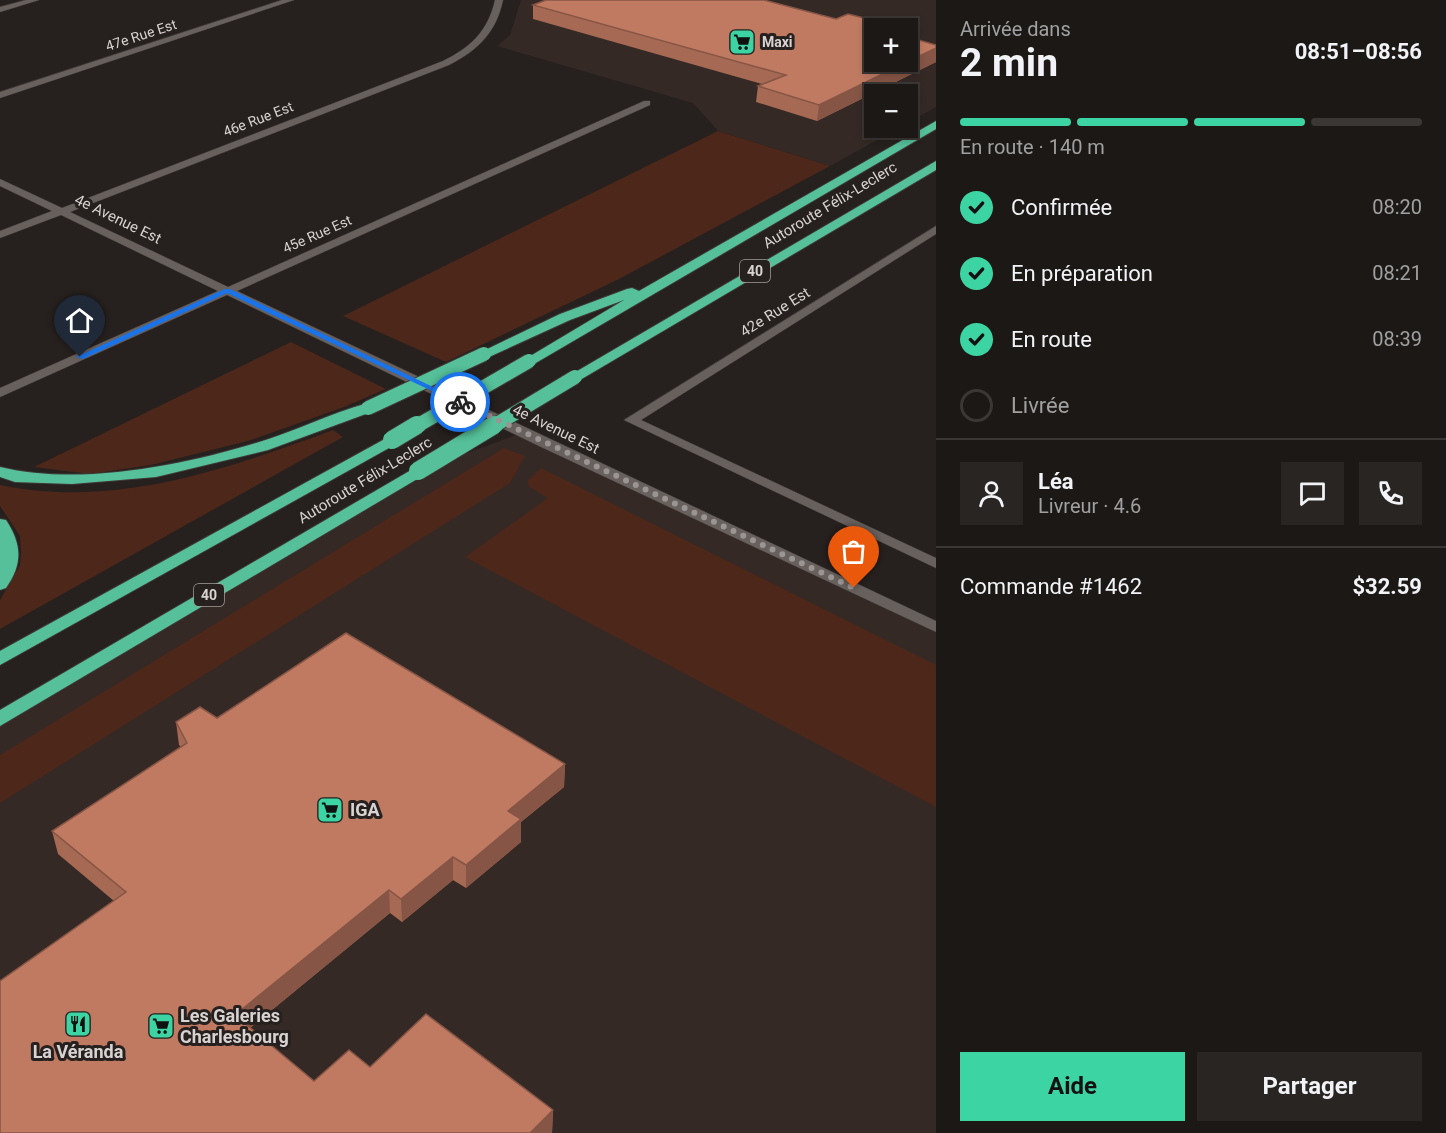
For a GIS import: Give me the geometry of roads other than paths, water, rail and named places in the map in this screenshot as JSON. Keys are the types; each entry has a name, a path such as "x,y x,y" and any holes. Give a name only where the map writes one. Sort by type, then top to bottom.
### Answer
{"highway":[{"name":"Autoroute Félix-Leclerc","path":"0,659 392,440 936,124"},
{"name":"Autoroute Félix-Leclerc","path":"0,719 936,165"},
{"path":"0,472 15,477 72,479 156,472 262,447 368,408 564,316 678,274"},
{"path":"0,524 10,544 10,568 0,584"}],"street":[{"path":"0,10 35,0"},
{"name":"47e Rue Est","path":"0,95 286,0"},
{"name":"46e Rue Est","path":"0,235 464,54 479,44 490,30 499,0"},
{"name":"45e Rue Est","path":"0,393 647,103"},
{"name":"4e Avenue Est","path":"0,182 544,443 936,627"},
{"name":"42e Rue Est","path":"936,229 848,287 631,420 936,564"}],"place":[{"name":"Maxi","path":"742,42"},
{"name":"IGA","path":"330,810"},
{"name":"La Véranda","path":"78,1024"},
{"name":"Les Galeries Charlesbourg","path":"161,1026"}]}
